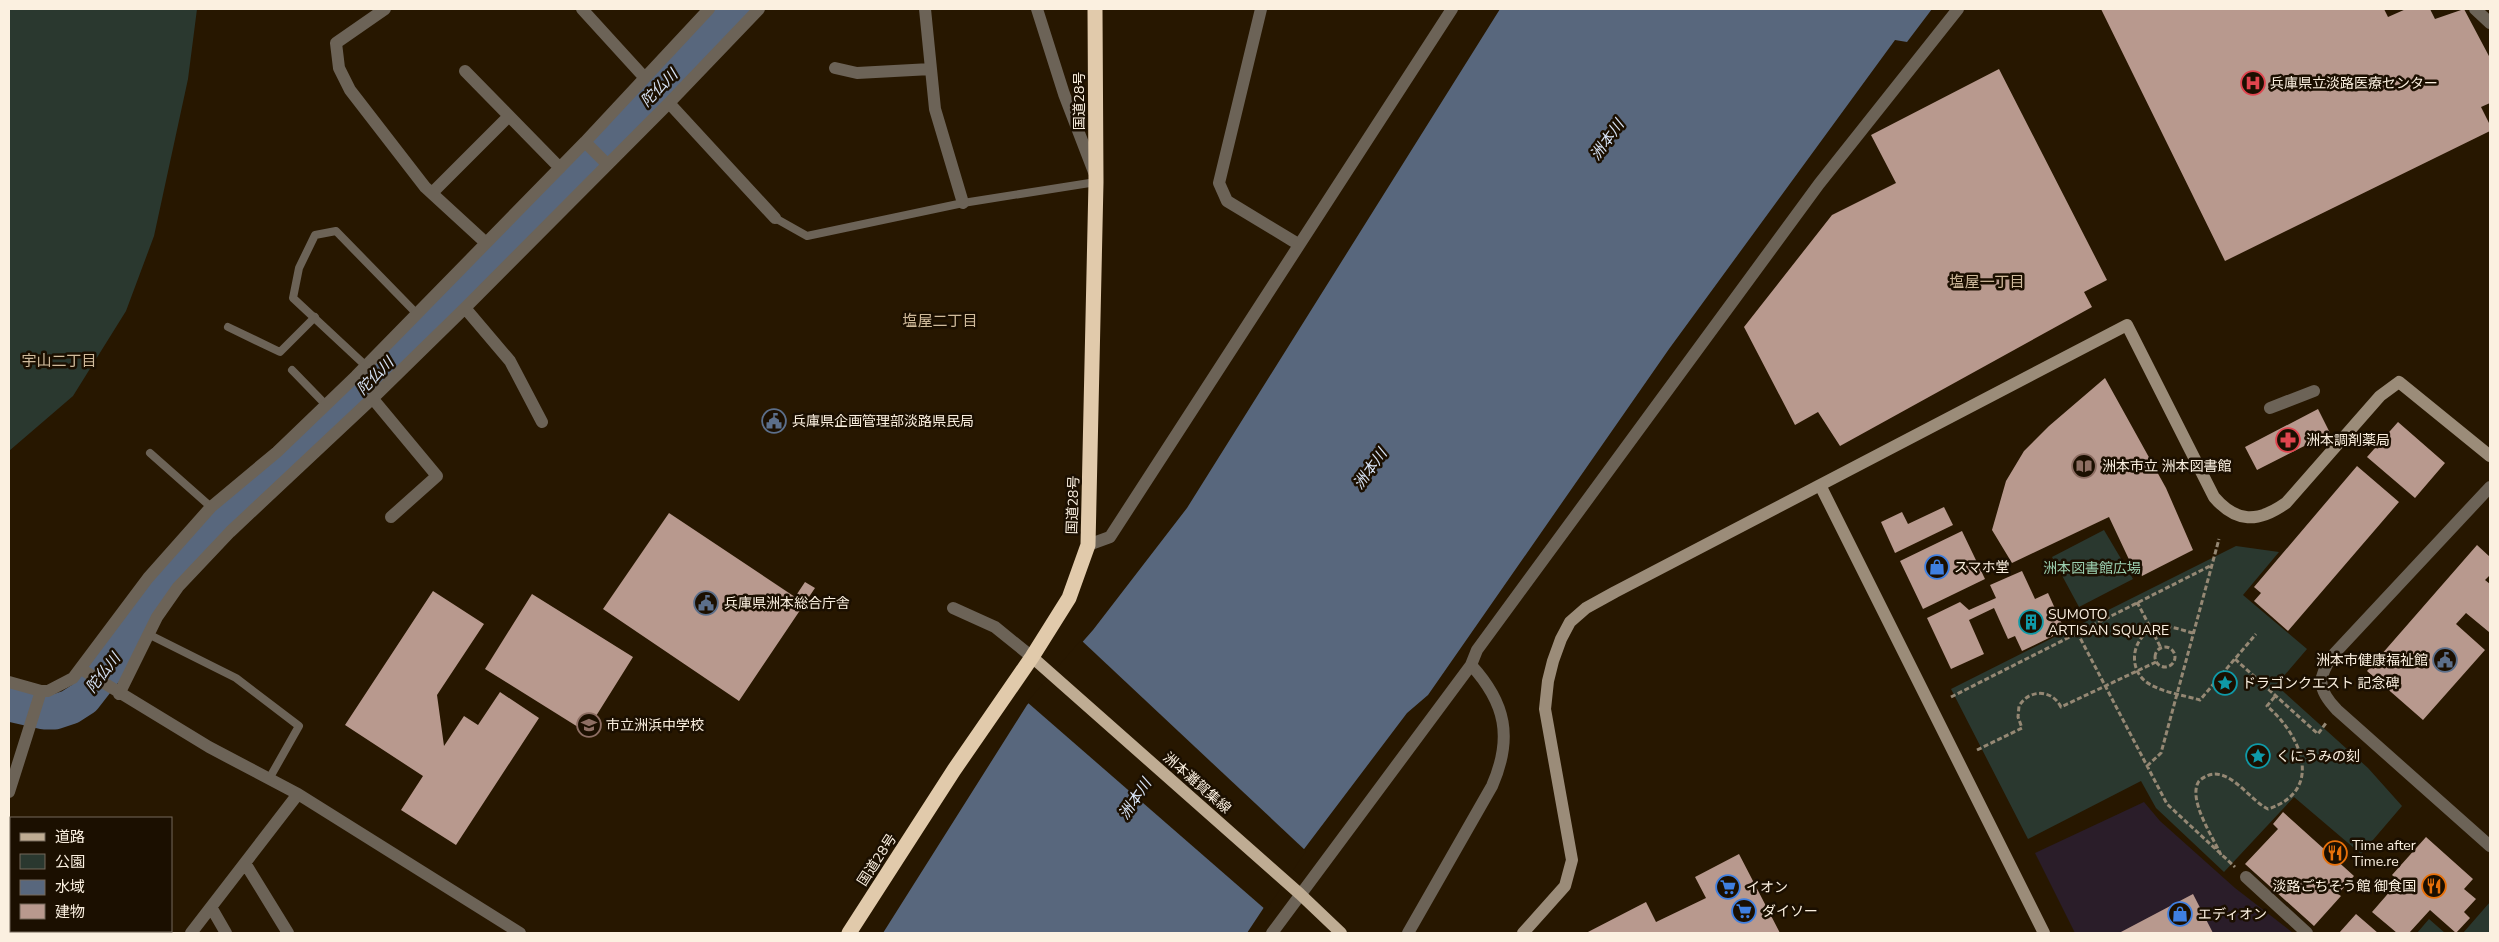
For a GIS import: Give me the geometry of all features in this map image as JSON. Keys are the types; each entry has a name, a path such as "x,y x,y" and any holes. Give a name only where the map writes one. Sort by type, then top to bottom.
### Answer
{"highway":[{"name":"国道28号","path":"849,933 954,770 1032,658 1068,598 1088,545 1096,179 1095,9"}],"main road":[{"name":"洲本灘賀集線","path":"1032,658 1300,894 1341,933"}],"street":[{"path":"385,9 336,43 339,68 350,90 432,193 486,243"},
{"path":"582,9 644,77"},
{"path":"9,682 41,691 48,691 73,678 148,578 211,507 277,452 366,366 560,168 710,9"},
{"path":"119,694 148,634 178,586 230,532 373,399 465,308 669,103 759,9"},
{"path":"925,9 935,109 963,203"},
{"path":"1037,9 1064,94 1096,179"},
{"path":"1261,9 1219,183 1227,201 1298,244"},
{"path":"1088,545 1110,537 1452,9"},
{"path":"1272,933 1471,664 1477,650 1819,184 1958,9"},
{"path":"2475,9 2490,23"},
{"path":"835,68 857,73 931,69"},
{"path":"464,71 560,168"},
{"path":"669,103 775,218"},
{"path":"432,193 509,116"},
{"path":"585,142 607,164"},
{"path":"465,308 510,361 542,422"},
{"path":"1523,933 1565,886 1572,860 1545,709 1548,681 1553,661 1561,638 1570,622 1586,608 1600,600 2127,325 2214,497 2228,512 2254,518 2266,515 2286,503 2380,396 2399,382 2490,456"},
{"path":"2270,408 2314,391"},
{"path":"373,399 437,476 391,517"},
{"path":"1820,485 2044,933"},
{"path":"2490,487 2333,655 2323,670 2320,679 2324,694 2337,710 2490,846"},
{"path":"953,608 995,626 1032,658"},
{"path":"1408,933 1492,786 1501,765 1504,741 1499,704 1486,681 1471,664"},
{"path":"81,668 119,694 209,747 298,794 520,933"},
{"path":"9,792 41,691"},
{"path":"191,933 298,794"},
{"path":"245,863 288,933"},
{"path":"2246,877 2307,933"},
{"path":"211,907 226,933"}],"lane":[{"path":"775,218 807,236 963,203 1096,179"},
{"path":"366,366 293,298 298,268 315,235 336,231 416,314"},
{"path":"228,327 280,352 315,317"},
{"path":"292,370 326,405"},
{"path":"150,453 211,507"},
{"path":"148,634 236,678 299,726 269,779"}],"path":[{"path":"2147,766 2160,753 2219,539"},
{"path":"1951,697 2212,565"},
{"path":"2137,602 2161,648"},
{"path":"2193,633 2171,627 2151,630 2138,642 2134,660 2138,671 2150,684 2200,700 2256,634"},
{"path":"2077,632 2167,804 2221,855 2199,811 2196,789 2199,781 2208,775 2222,775 2236,783 2260,805 2268,809 2283,803 2298,788 2301,780 2302,766 2299,749 2282,721 2267,706 2276,695"},
{"path":"2156,662 2155,656 2161,648"},
{"path":"2156,662 2166,667 2172,665 2175,660 2174,653 2170,649 2161,648"},
{"path":"2235,659 2318,734 2326,723"},
{"path":"1977,750 2022,728 2018,717 2019,706 2032,695 2040,693 2051,696 2061,707 2156,662"}],"shaded area":[{"path":"2144,802 2160,821 2235,888 2293,933 2075,933 2035,853"}],"green space":[{"path":"9,9 197,9 188,79 154,236 126,311 73,396 9,451"},
{"name":"洲本図書館広場","path":"2104,530 2133,579 2079,607 2052,557"},
{"path":"2236,546 2279,552 2243,595 2307,649 2276,685 2368,768 2402,806 2361,854 2294,797 2224,872 2156,808 2141,781 2028,839 1951,689"},
{"path":"2490,902 2490,933 2463,933"},
{"path":"2429,919 2445,933 2417,933"}],"water":[{"name":"洲本川","path":"1500,9 1932,9 1907,42 1895,40 1669,349 1428,695 1407,713 1292,865 1247,933 883,933 1027,705 1093,630 1187,508"}],"pier":[{"path":"1081,640 1306,851 1266,910 1027,702"}],"building":[{"path":"2101,9 2384,9 2388,17 2406,9 2430,9 2435,19 2464,9 2490,58 2490,103 2481,107 2490,125 2490,131 2225,261"},
{"path":"1999,69 2107,280 2084,292 2092,307 1840,446 1818,412 1795,425 1744,327 1832,215 1896,183 1871,135"},
{"name":"洲本市立 洲本図書館","path":"2105,378 2166,488 2193,550 2142,576 2138,566 2133,568 2109,517 2012,563 1992,530 2006,481 2024,451 2049,426"},
{"name":"洲本調剤薬局","path":"2318,409 2330,433 2257,470 2245,447"},
{"path":"2398,422 2445,463 2415,498 2367,457"},
{"path":"2357,466 2399,502 2288,631 2254,601 2261,593 2254,587"},
{"path":"1944,507 1953,525 1895,553 1881,522 1902,512 1908,524"},
{"name":"兵庫県洲本総合庁舎","path":"669,513 795,597 805,582 815,588 739,701 603,609"},
{"path":"1962,531 1985,579 1923,609 1900,561"},
{"path":"2477,545 2490,557 2490,575 2485,580 2490,584 2490,631 2466,613 2456,624 2485,650 2423,720 2367,671"},
{"name":"SUMOTO ARTISAN SQUARE","path":"2022,571 2035,599 2048,593 2062,624 2050,629 2053,636 2022,651 2015,636 2008,639 1994,608 1969,620 1984,654 1951,669 1927,618 1960,602 1969,610 1996,598 1990,585"},
{"path":"433,591 484,624 437,695 444,746 464,716 478,725 500,692 539,718 456,845 401,810 423,776 345,725"},
{"path":"532,594 633,657 586,732 485,669"},
{"path":"2283,812 2354,876 2338,894 2341,896 2314,926 2245,864 2278,829 2273,824"},
{"path":"2426,837 2473,879 2464,889 2476,899 2464,912 2470,918 2456,933 2430,910 2409,933 2397,933 2372,912 2399,881 2392,875"},
{"name":"イオン","path":"1739,854 1780,933 1586,933 1646,902 1656,922 1706,898 1695,877"},
{"name":"エディオン","path":"2193,894 2213,933 2119,933"},
{"path":"2356,914 2378,933 2339,933"}],"waterway":[{"name":"陀仏川","path":"9,704 44,712 55,712 70,707 84,698 123,648 148,602 220,520 347,405 736,9"}],"place":[{"name":"兵庫県立淡路医療センター","path":"2253,83"},
{"name":"兵庫県企画管理部淡路県民局","path":"774,421"},
{"name":"洲本調剤薬局","path":"2288,440"},
{"name":"洲本市立 洲本図書館","path":"2084,466"},
{"name":"スマホ堂","path":"1937,567"},
{"name":"兵庫県洲本総合庁舎","path":"706,603"},
{"name":"SUMOTO ARTISAN SQUARE","path":"2031,622"},
{"name":"洲本市健康福祉館","path":"2445,660"},
{"name":"ドラゴンクエスト 記念碑","path":"2225,683"},
{"name":"市立洲浜中学校","path":"589,725"},
{"name":"くにうみの刻","path":"2258,756"},
{"name":"Time after Time.re","path":"2335,853"},
{"name":"淡路ごちそう館 御食国","path":"2434,886"},
{"name":"イオン","path":"1728,887"},
{"name":"ダイソー","path":"1744,911"},
{"name":"エディオン","path":"2180,914"}],"district":[{"name":"塩屋一丁目","path":"1987,282"},
{"name":"塩屋二丁目","path":"940,321"},
{"name":"宇山二丁目","path":"59,361"}]}
